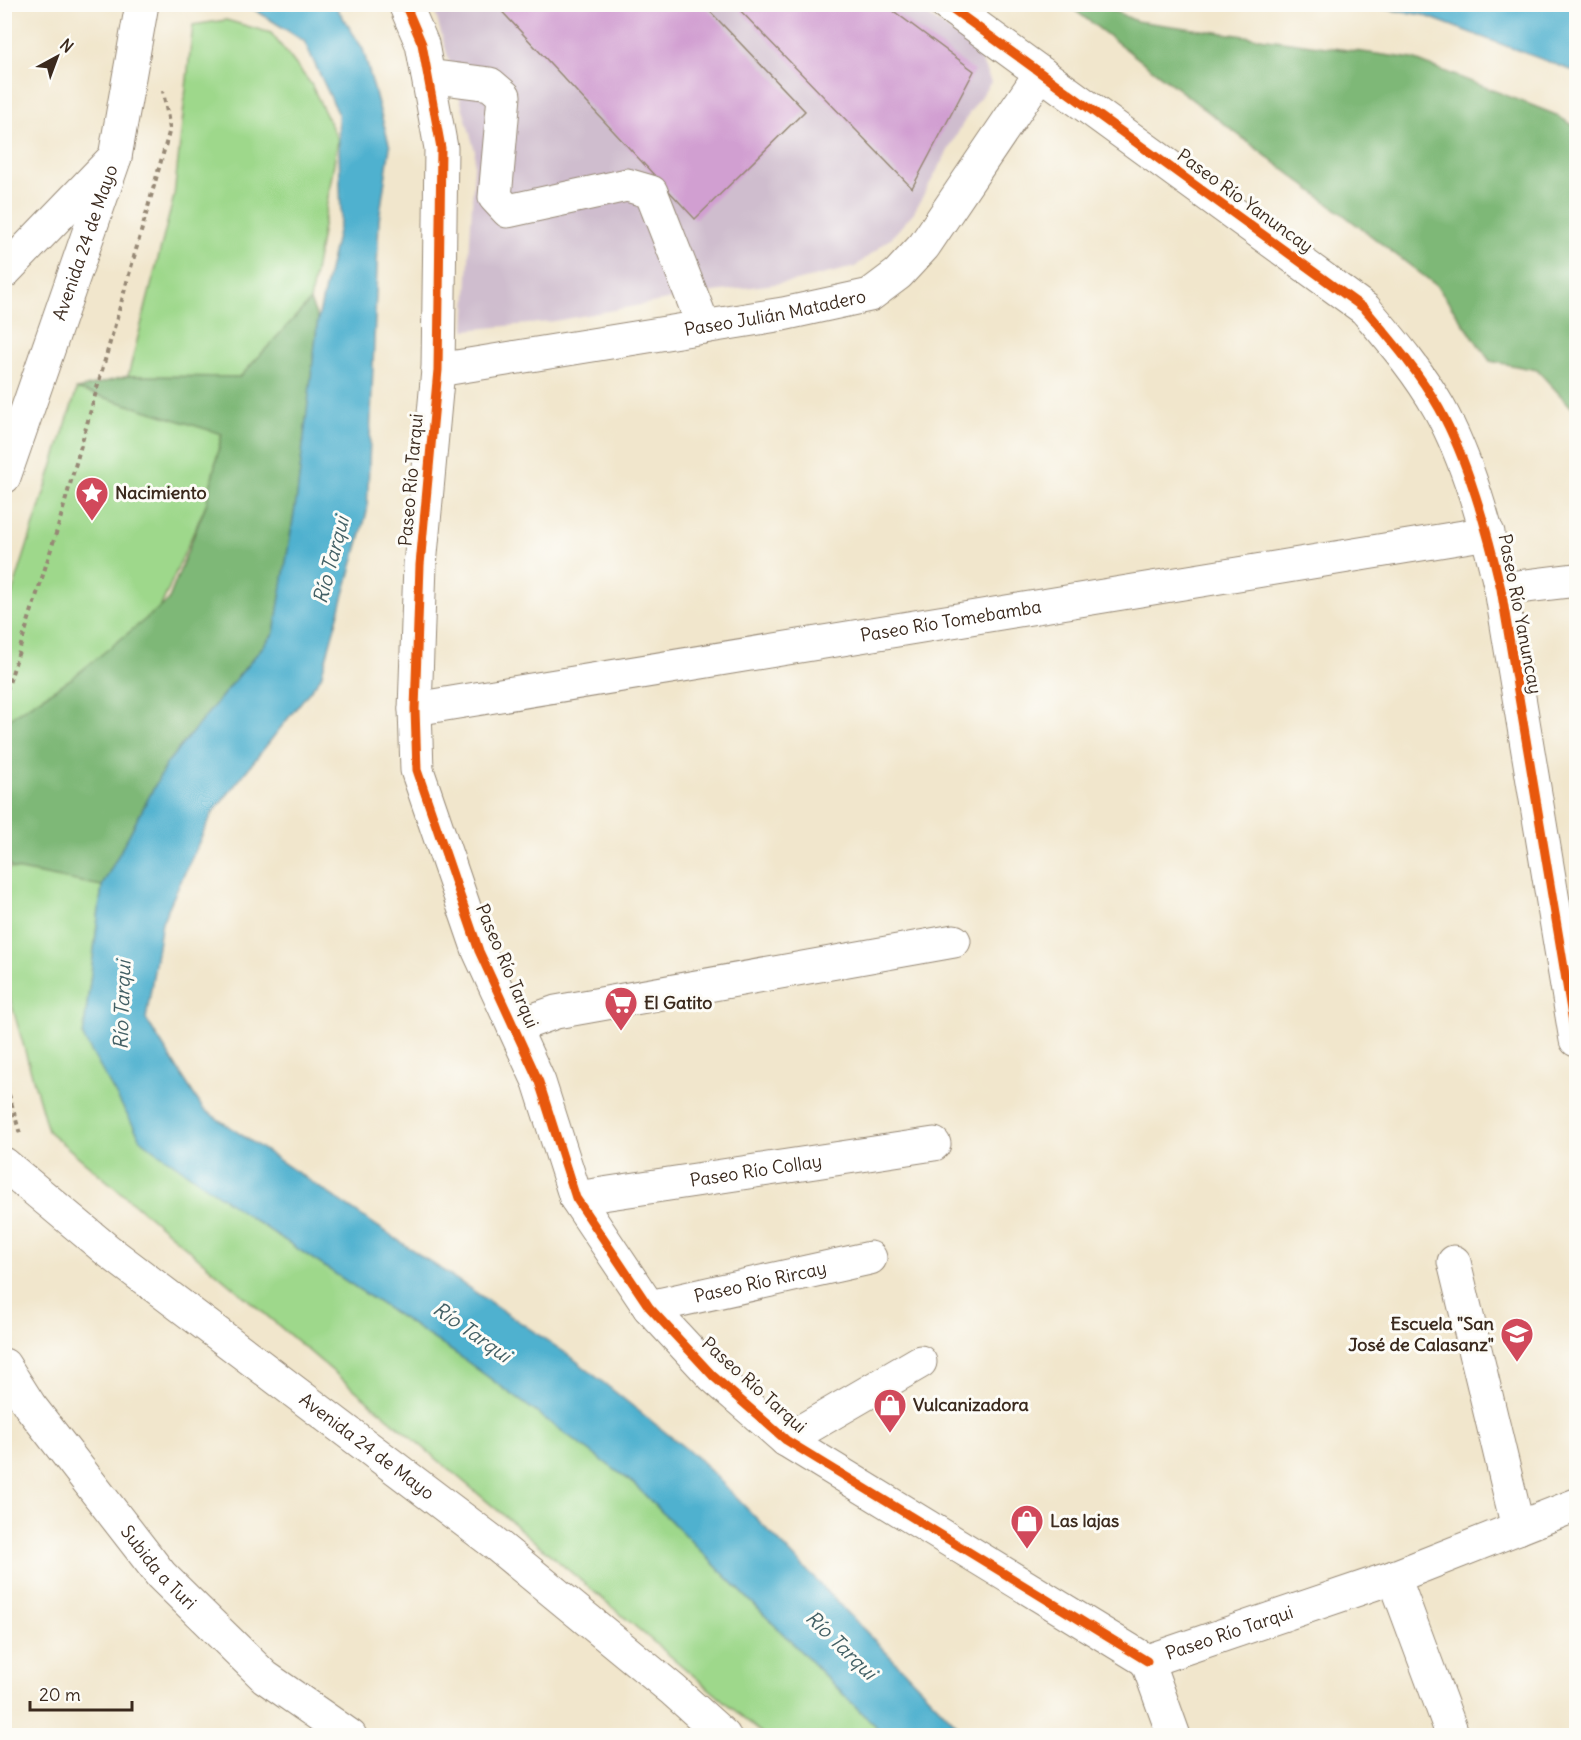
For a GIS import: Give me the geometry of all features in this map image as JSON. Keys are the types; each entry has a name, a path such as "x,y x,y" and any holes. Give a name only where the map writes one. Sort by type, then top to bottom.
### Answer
{"street":[{"name":"Avenida 24 de Mayo","path":"4,477 115,157 142,4"},
{"name":"Paseo Río Tarqui","path":"405,4 422,44 441,148 438,370 420,565 415,709 417,770 479,951 538,1082 576,1198 649,1307 713,1376 786,1440 1147,1661 1394,1577 1576,1505"},
{"name":"Paseo Río Yanuncay","path":"946,4 1365,309 1408,360 1440,409 1488,533 1501,589 1576,1040"},
{"name":"Paseo Julián Matadero","path":"438,370 783,314 870,295 898,274 924,246 1041,73"},
{"path":"428,76 490,84 504,96 495,197 508,211 627,185 651,192 704,327"},
{"path":"4,272 115,157"},
{"name":"Paseo Río Tomebamba","path":"415,709 1488,533"},
{"path":"1501,589 1576,580"},
{"path":"514,1027 556,1011 954,941"},
{"name":"Paseo Río Collay","path":"576,1198 934,1144"},
{"name":"Avenida 24 de Mayo","path":"4,1164 106,1250 493,1542 673,1690 724,1736"},
{"name":"Paseo Río Rircay","path":"649,1307 870,1258"},
{"path":"1454,1262 1518,1528"},
{"path":"786,1440 920,1362"},
{"name":"Subida a Turi","path":"4,1365 30,1406 161,1575 265,1677 350,1736"},
{"path":"1394,1577 1453,1736"},
{"path":"1147,1661 1174,1736"}],"path":[{"path":"4,699 58,527 170,129 162,84"}],"shaded area":[{"path":"433,5 913,5 976,49 991,82 966,118 914,212 891,238 855,267 796,281 700,294 549,322 465,330 475,151"}],"green space":[{"path":"1068,5 1101,5 1136,21 1413,59 1554,114 1576,127 1576,412 1537,370 1490,361 1437,286"},
{"path":"226,20 271,33 311,84 338,140 310,301 240,377 128,376 174,196 193,25"},
{"path":"310,301 318,319 297,496 274,633 167,763 102,886 11,868 5,853 5,721 71,679 168,601 207,502 222,434 77,389 128,376 240,377"},
{"path":"77,389 222,433 207,502 160,608 71,679 5,721 5,616"},
{"path":"11,868 102,886 83,1037 251,1218 458,1355 633,1483 884,1735 764,1735 48,1131 5,981 4,871"}],"water":[{"name":"Río Tarqui","path":"247,5 335,5 363,49 390,147 379,220 367,512 321,677 212,814 162,922 146,1019 203,1109 570,1356 700,1460 966,1735 884,1735 633,1483 458,1355 251,1218 142,1141 83,1037 102,886 167,763 274,633 297,496 318,319 341,218 338,113 304,41"},
{"path":"1360,5 1576,5 1576,72 1423,15"}],"building":[{"path":"495,4 703,4 805,111 695,219"},
{"path":"734,4 884,4 974,71 912,188"}],"cycle path":[{"path":"405,4 422,44 441,148 438,370 420,565 415,709 417,770 479,951 539,1082 576,1198 649,1307 713,1376 786,1440 1147,1661"},
{"path":"946,4 1365,309 1431,394 1449,428 1468,473 1501,589 1576,1040"}],"place":[{"name":"Nacimiento","path":"92,522"},
{"name":"El Gatito","path":"621,1032"},
{"name":"Escuela \"San José de Calasanz\"","path":"1517,1363"},
{"name":"Vulcanizadora","path":"890,1434"},
{"name":"Las lajas","path":"1027,1550"}]}
